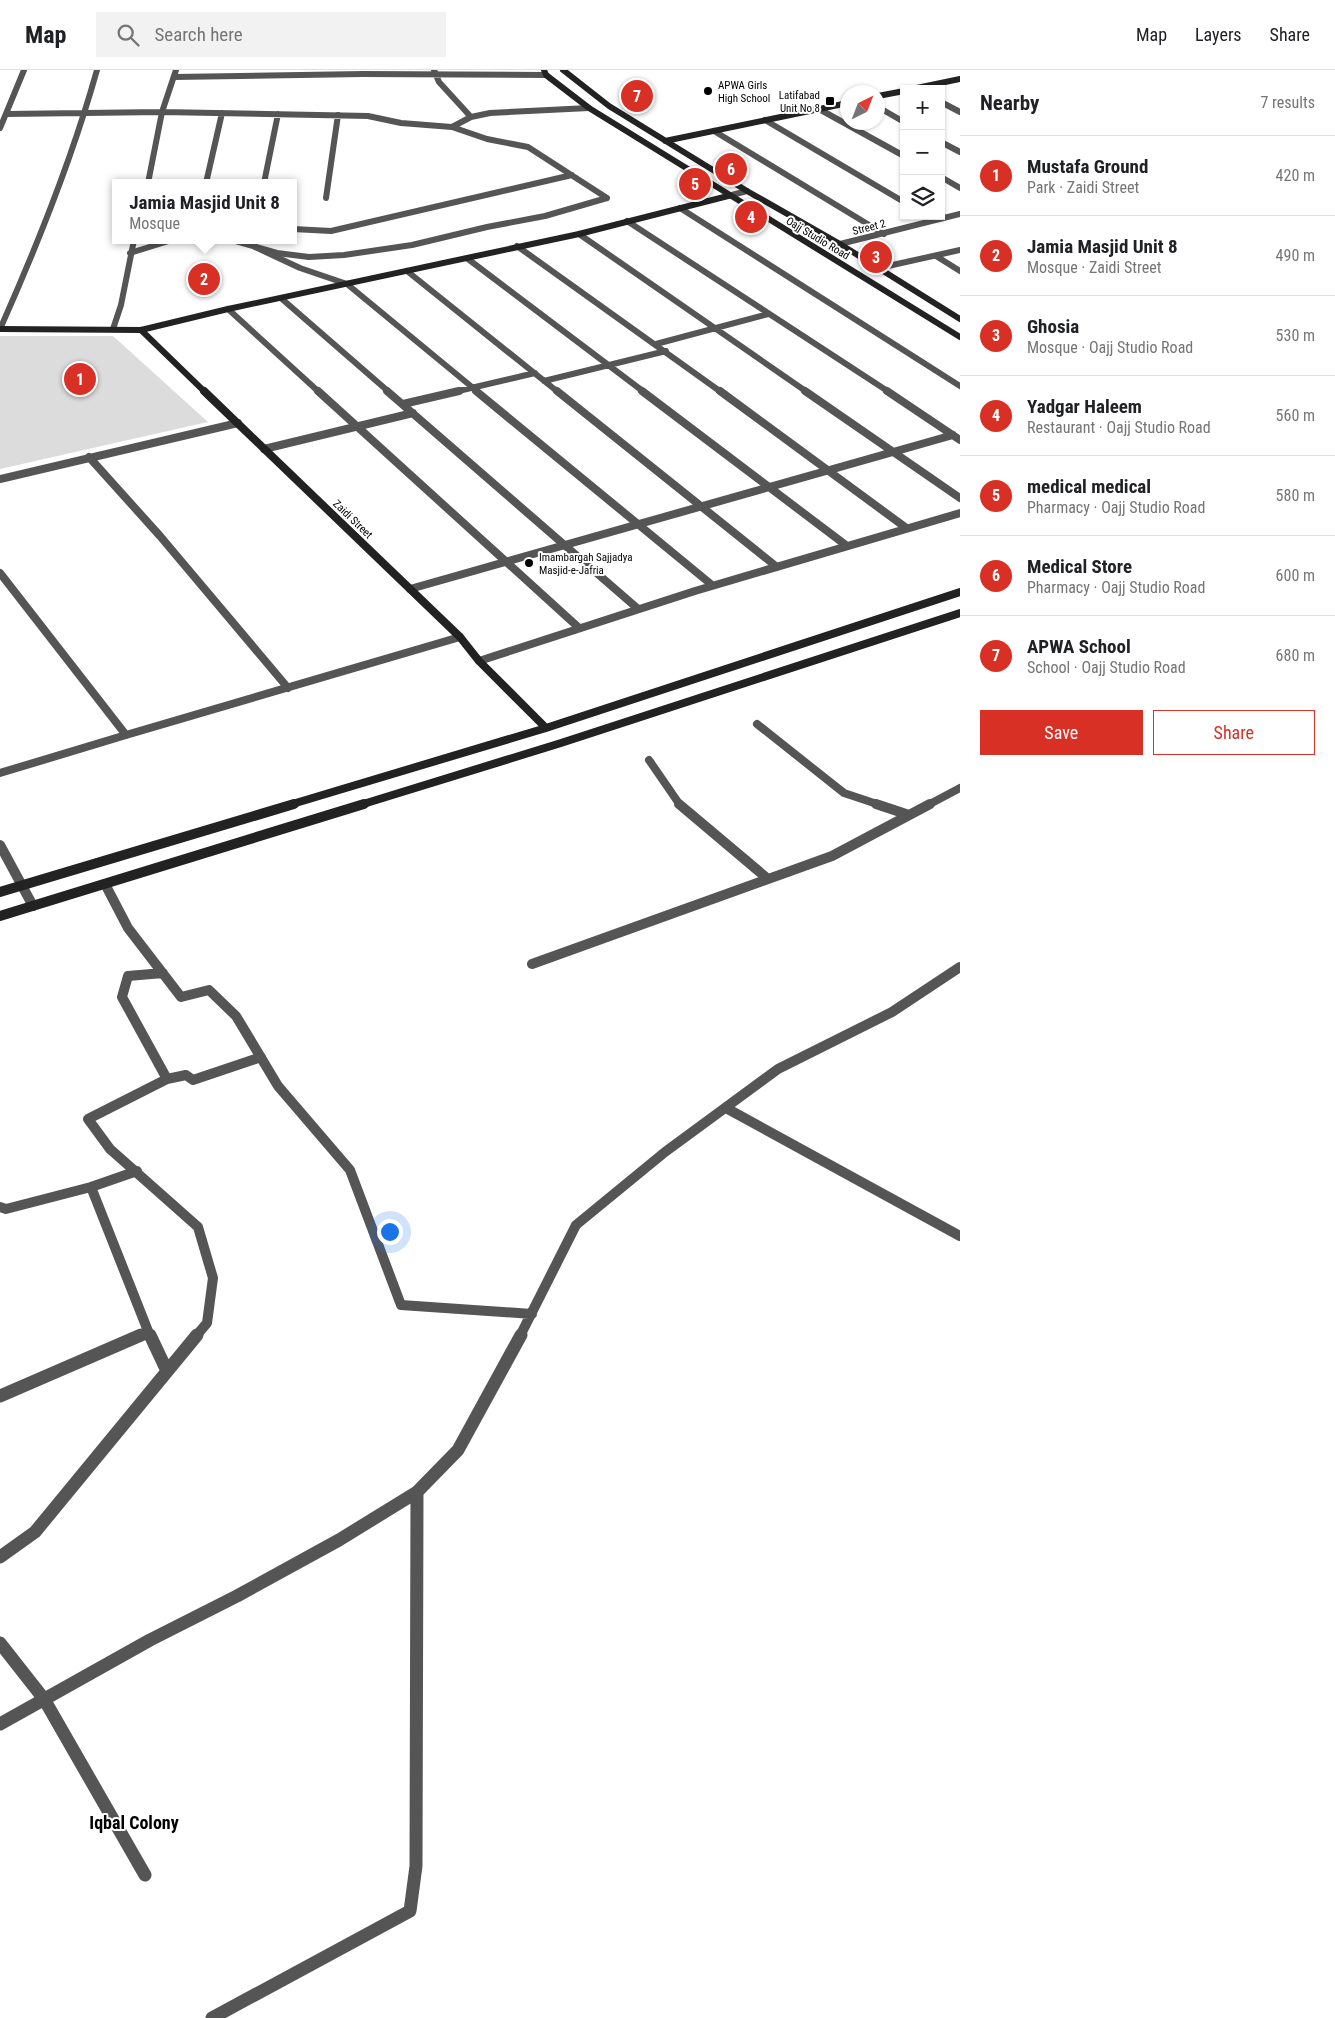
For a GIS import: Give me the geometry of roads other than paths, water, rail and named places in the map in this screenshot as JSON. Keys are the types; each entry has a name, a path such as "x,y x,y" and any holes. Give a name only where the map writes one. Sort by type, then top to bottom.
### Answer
{"street":[{"path":"0,128 24,70"},
{"path":"97,70 85,113 29,265 0,329 141,330 228,309 282,299 468,259 517,246 579,234 747,191"},
{"path":"149,179 162,112 176,70"},
{"name":"Oajj Studio Road","path":"563,70 609,106 747,191 840,244 960,320"},
{"path":"174,77 364,72 545,72"},
{"path":"434,72 452,98 471,117"},
{"name":"Oajj Studio Road","path":"545,72 589,108 728,196 960,337"},
{"path":"934,85 959,80"},
{"path":"885,94 900,91"},
{"path":"647,145 840,104"},
{"path":"945,104 960,112"},
{"path":"452,127 471,117 490,113 589,108"},
{"path":"819,109 900,154"},
{"path":"885,111 900,120"},
{"path":"6,114 162,112 338,115 368,116 401,123 452,127 487,139 528,147 607,198 545,216 486,227 412,245 344,256 309,257 276,252 247,244"},
{"path":"207,179 222,113"},
{"path":"265,179 278,114"},
{"path":"326,198 338,115"},
{"path":"765,120 900,200"},
{"path":"714,131 884,234"},
{"path":"945,144 960,152"},
{"path":"297,229 331,231 572,175"},
{"path":"945,179 960,188"},
{"path":"680,208 960,386"},
{"name":"Street 2","path":"945,218 960,214"},
{"name":"Street 2","path":"840,244 935,220"},
{"path":"627,221 650,238 960,440"},
{"path":"579,234 960,498"},
{"path":"113,329 121,306 133,244"},
{"path":"130,253 159,244"},
{"path":"254,246 321,278 347,284 712,585"},
{"path":"517,246 666,351 905,527"},
{"path":"879,268 960,250"},
{"path":"936,256 960,270"},
{"path":"468,259 847,546"},
{"path":"407,271 777,567"},
{"path":"282,299 637,608"},
{"path":"228,309 578,628"},
{"path":"656,344 768,314"},
{"name":"Zaidi Street","path":"141,330 460,637 479,661 546,728"},
{"path":"544,381 666,351"},
{"path":"403,404 535,373"},
{"path":"264,448 413,413"},
{"path":"0,479 238,423"},
{"path":"410,590 953,435"},
{"path":"89,457 160,536 288,688"},
{"path":"479,661 637,608 905,527 960,513"},
{"path":"0,573 126,735"},
{"path":"0,892 546,728 959,594"},
{"path":"0,916 562,743 960,613"},
{"path":"0,773 460,637"},
{"path":"757,724 844,793 909,814"},
{"path":"649,760 681,806 768,879"},
{"path":"532,964 832,856 960,788"},
{"path":"0,845 33,906"},
{"path":"105,884 128,928 181,997 209,990 236,1016 278,1086 350,1170 401,1305 532,1314"},
{"path":"0,1724 150,1640 237,1596 322,1549 417,1492 458,1450 532,1314 576,1224 665,1152 778,1070 892,1012 960,967"},
{"path":"163,973 128,976 122,997 167,1079"},
{"path":"0,1557 35,1532 207,1323 213,1278 198,1227 110,1149 88,1119 167,1079 186,1075 193,1080 261,1057"},
{"path":"726,1108 960,1236"},
{"path":"0,1207 6,1209 91,1187 136,1172"},
{"path":"91,1187 121,1260 147,1332 167,1371"},
{"path":"0,1396 147,1332"},
{"path":"212,2018 410,1911 416,1866 417,1492"},
{"path":"0,1643 44,1700 145,1875"}],"place":[{"name":"APWA Girls High School","path":"708,91"},
{"name":"APWA School","path":"637,96"},
{"name":"Latifabad Unit No 8","path":"830,101"},
{"name":"Medical Store","path":"731,169"},
{"name":"medical medical","path":"695,184"},
{"name":"Yadgar Haleem","path":"751,217"},
{"name":"Ghosia","path":"876,257"},
{"name":"Jamia Masjid Unit 8","path":"204,279"},
{"name":"Mustafa Ground","path":"80,379"},
{"name":"Imambargah Sajjadya Masjid-e-Jafria","path":"529,563"}],"district":[{"name":"Iqbal Colony","path":"134,1823"}]}
